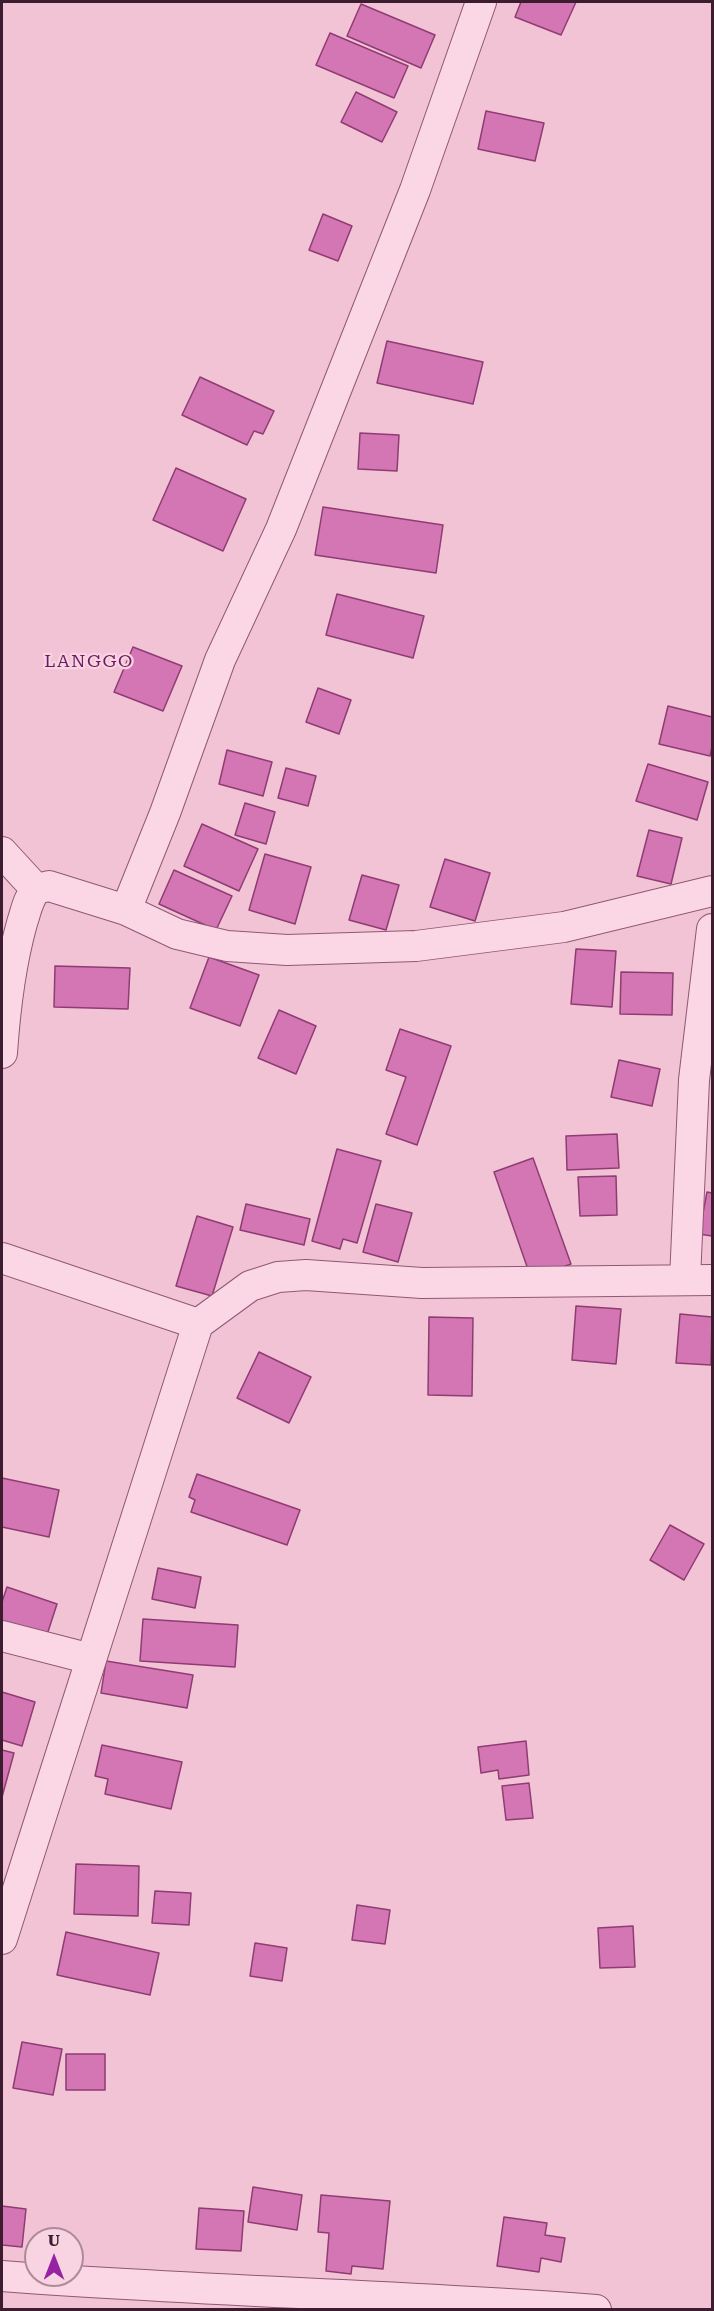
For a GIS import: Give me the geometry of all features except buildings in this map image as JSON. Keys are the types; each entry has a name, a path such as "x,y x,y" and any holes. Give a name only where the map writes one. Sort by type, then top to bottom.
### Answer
{"street":[{"path":"126,910 165,813 220,660 281,529 407,212 481,2"},
{"path":"2,852 36,889"},
{"path":"2,1053 9,946 30,897 36,889 49,886 126,910 177,934 227,946 286,950 416,946 564,927 712,891"},
{"path":"2,1940 198,1324 250,1286 278,1277 306,1275 422,1283 699,1280 693,1080 712,929"},
{"path":"2,1258 198,1324"},
{"path":"2,1636 92,1659"},
{"path":"2,2276 459,2304 596,2310"}],"district":[{"name":"LANGGO","path":"89,662"}]}
